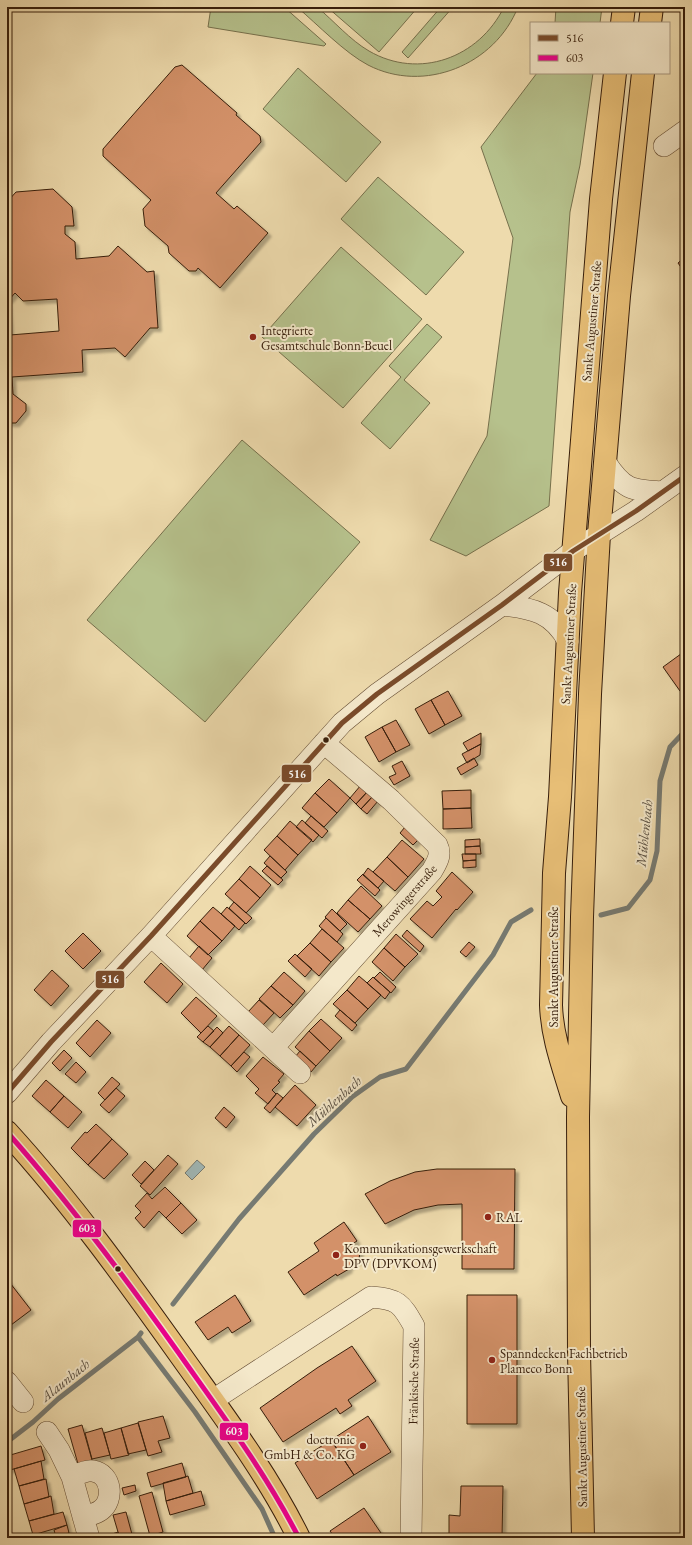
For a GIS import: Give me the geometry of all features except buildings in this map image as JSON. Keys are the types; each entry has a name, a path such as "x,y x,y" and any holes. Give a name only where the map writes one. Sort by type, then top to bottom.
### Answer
{"main road":[{"path":"622,22 624,7"},
{"path":"650,22 652,7"},
{"name":"Sankt Augustiner Straße","path":"578,1117 554,1035 551,1005 554,874 560,797 573,551 600,199 615,74"},
{"name":"Sankt Augustiner Straße","path":"583,1538 579,1352 578,1117 582,916 591,687 600,534 620,289 643,74"},
{"path":"7,1132 78,1216 213,1400 252,1457 299,1538"}],"street":[{"path":"664,146 685,131"},
{"path":"606,463 616,478 624,485 633,489 662,492"},
{"path":"7,1093 52,1042 151,936 342,723 377,694 502,605 573,551 685,476"},
{"path":"502,605 530,609 541,613 552,619 562,629 568,641"},
{"name":"Merowingerstraße","path":"273,1048 432,871 440,857 439,849 429,836 324,743"},
{"path":"151,936 300,1073"},
{"name":"Fränkische Straße","path":"213,1400 371,1297 389,1298 403,1307 414,1326 411,1538"},
{"path":"7,1382 23,1402"},
{"path":"47,1432 60,1450 72,1477 89,1538"},
{"path":"72,1477 82,1472 94,1471 104,1476 109,1486 110,1494 107,1504 100,1512 83,1517"}],"green space":[{"path":"211,7 284,7 326,44 324,46 208,27"},
{"path":"297,7 317,7 362,47 388,60 408,64 427,63 446,59 463,51 479,39 493,25 504,7 518,7 507,27 493,45 475,58 455,69 434,75 412,76 390,73 359,60"},
{"path":"327,7 418,7 379,52"},
{"path":"441,7 453,7 408,58 402,52"},
{"path":"556,7 602,7 600,22 555,22"},
{"path":"298,68 381,142 346,182 263,109"},
{"path":"536,74 593,74 580,165 570,212 549,506 466,556 430,540 487,436 513,238 481,147"},
{"path":"378,177 464,252 426,295 341,219"},
{"path":"341,247 422,319 343,408 262,337"},
{"path":"427,324 442,337 404,380 430,403 390,449 361,423 401,377 389,366"},
{"path":"242,440 360,542 205,722 87,620"}],"water":[{"path":"197,1160 205,1167 192,1180 185,1173"}],"waterway":[{"name":"Mühlenbach","path":"601,915 628,908 650,880 657,851 660,781 670,747 685,731"},
{"name":"Mühlenbach","path":"173,1304 239,1219 314,1134 352,1097 380,1077 406,1069 493,955 511,922 531,910"},
{"name":"Mühlenbach","path":"141,1333 138,1337 195,1412 262,1509 275,1538"},
{"name":"Alaunbach","path":"7,1442 33,1422 58,1399 138,1337"}],"transit line":[{"name":"516","path":"7,1093 51,1042 151,936 342,723 377,694 502,605 573,551 636,511 685,476"},
{"name":"603","path":"7,1132 74,1212 117,1267 158,1324 257,1466 299,1538"}],"place":[{"name":"Integrierte Gesamtschule Bonn-Beuel","path":"253,337"},
{"name":"RAL","path":"488,1217"},
{"name":"Kommunikationsgewerkschaft DPV (DPVKOM)","path":"336,1255"},
{"name":"Spanndecken Fachbetrieb Plameco Bonn","path":"492,1360"},
{"name":"doctronic GmbH & Co. KG","path":"363,1446"}]}
